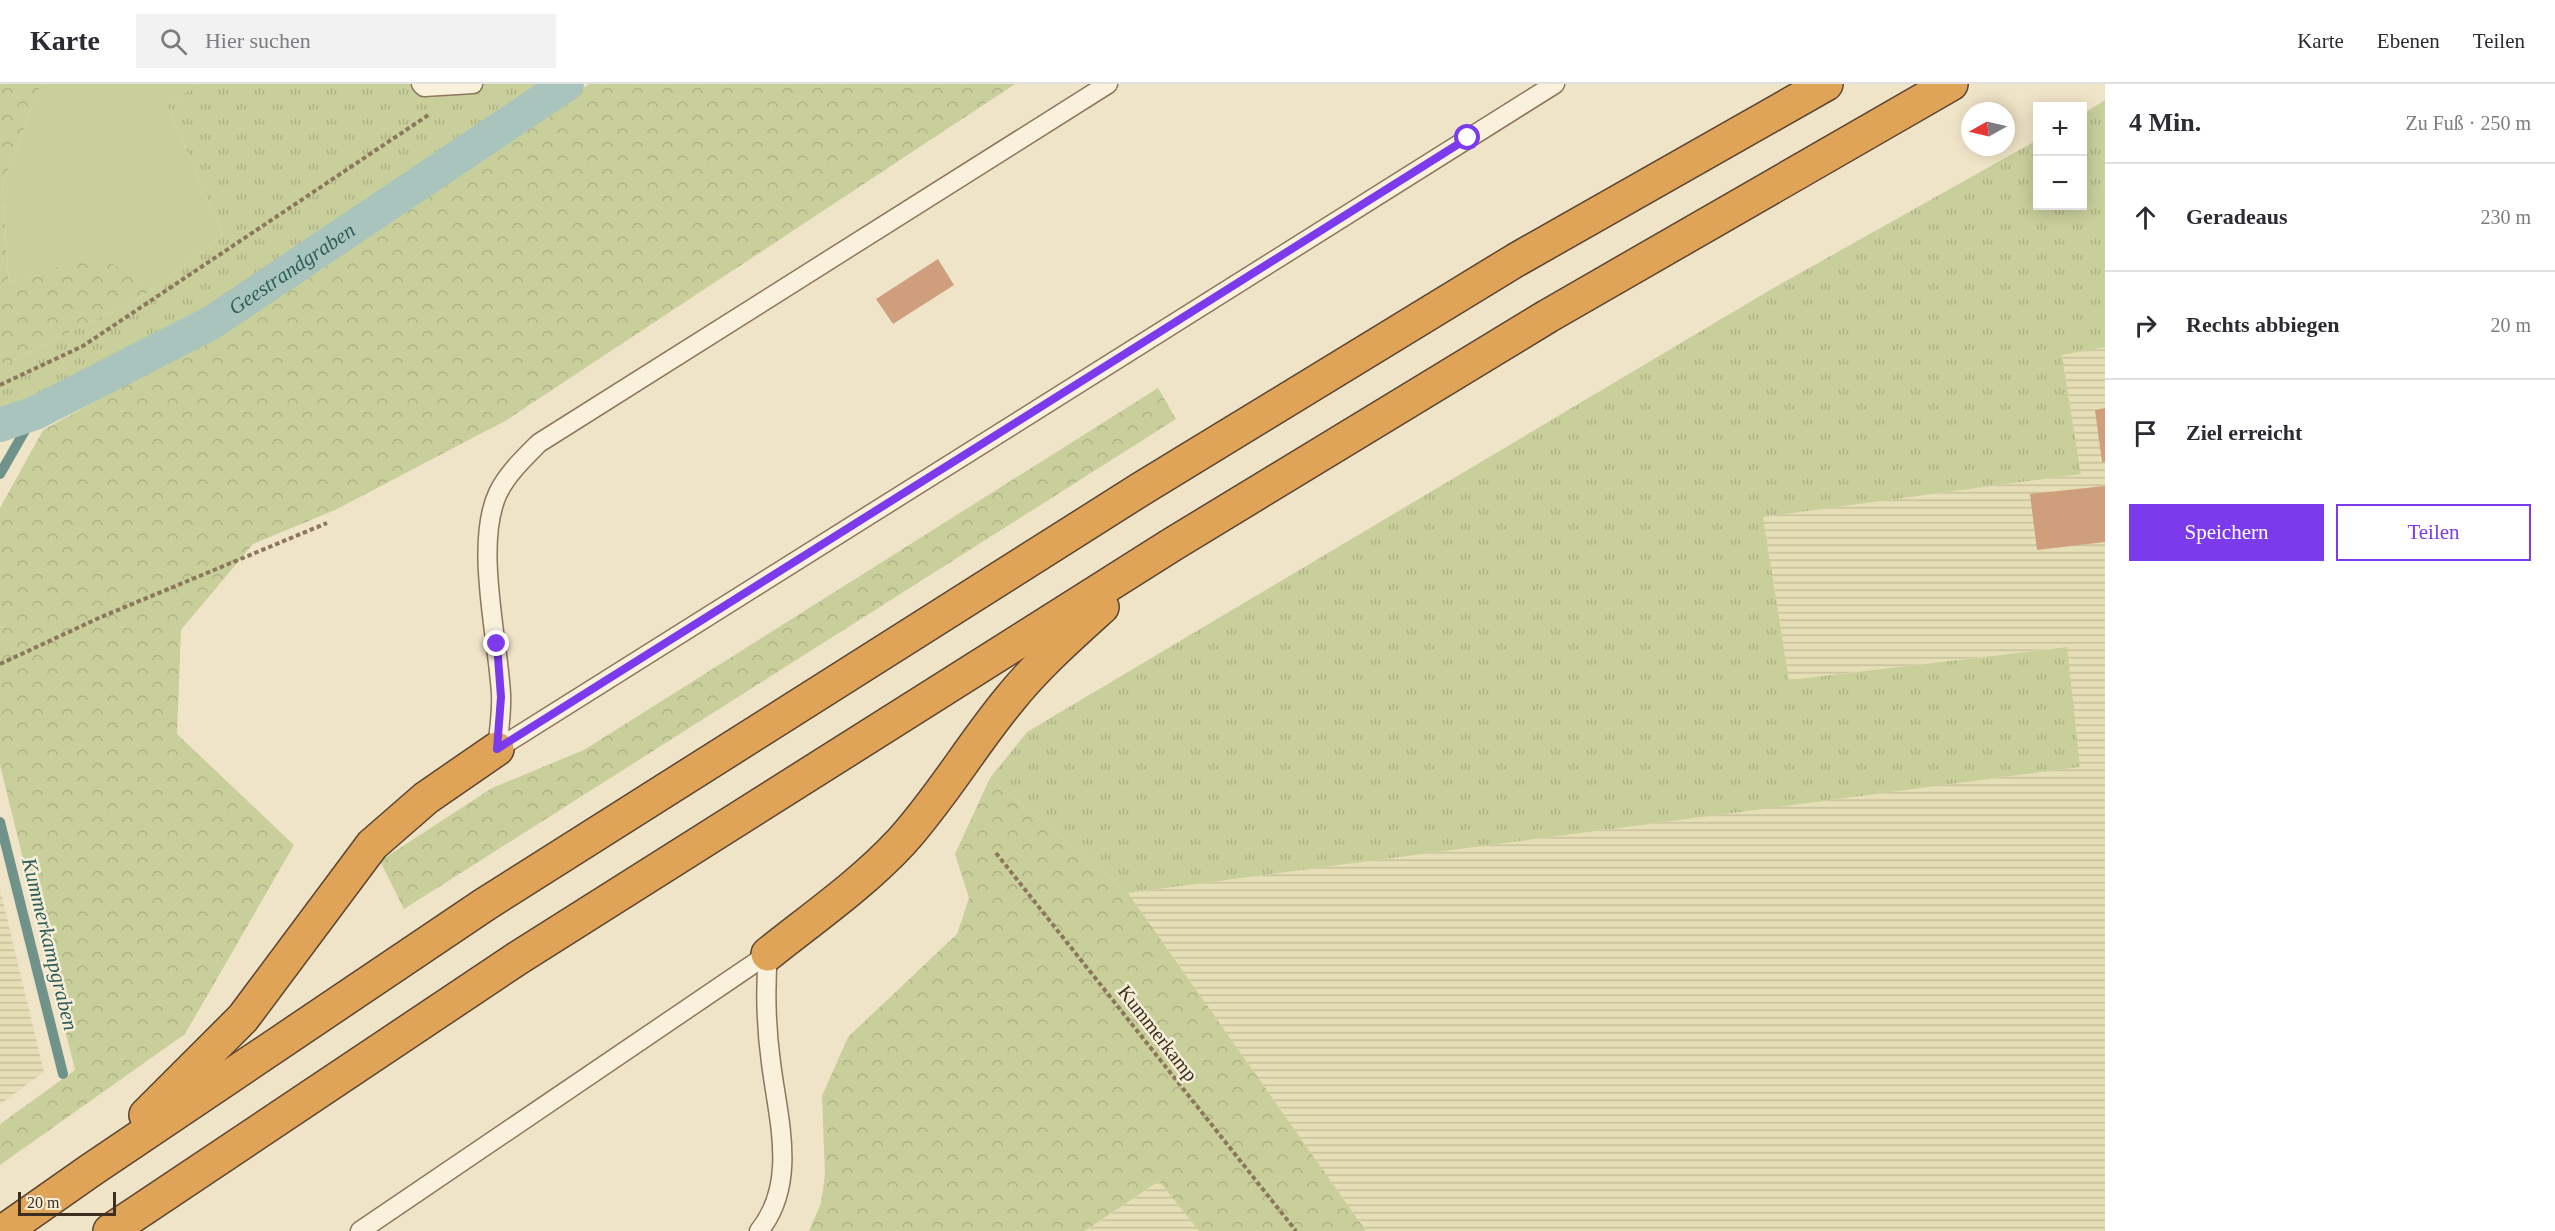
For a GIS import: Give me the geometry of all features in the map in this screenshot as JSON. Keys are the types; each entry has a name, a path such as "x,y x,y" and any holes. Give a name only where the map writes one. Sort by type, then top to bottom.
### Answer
{"highway":[{"path":"3,1231 90,1170 484,906 1141,489 1516,260 1826,84"},
{"path":"110,1231 518,958 1173,544 1548,316 1951,84"},
{"path":"768,954 848,891 900,843 955,775 1011,698 1066,639 1173,544"},
{"path":"90,1170 243,1018 372,845 426,798 497,749"}],"lane":[{"path":"421,84 424,87 473,84"},
{"path":"497,749 501,697 488,548 491,519 498,493 516,466 539,443 1108,84"},
{"path":"497,749 1555,84"},
{"path":"360,1231 768,954"},
{"path":"759,1231 769,1218 783,1171 781,1121 771,1064 765,997 768,954"}],"path":[{"path":"0,385 83,346 473,84"},
{"path":"0,664 101,617 327,523"},
{"name":"Kummerkamp","path":"996,853 1296,1231"}],"shaded area":[{"path":"2105,347 2105,1231 1366,1231 1128,893 2079,767 2066,647 1789,680 1763,517 2081,474 2062,354"},
{"path":"0,889 44,1072 0,1104"},
{"path":"1159,1181 1199,1231 1086,1231"}],"green space":[{"path":"0,84 41,84 2,186 9,284 97,252 152,291 0,367"},
{"path":"41,84 197,84 167,105 223,235 152,291 97,253 9,284 2,186"},
{"path":"197,84 412,84 432,98 451,84 544,84 209,310 38,402 0,416 0,367 152,291 223,235 167,105"},
{"path":"589,84 1015,84 505,421 335,510 253,544 181,630 177,734 294,845 185,1034 0,1165 0,1124 75,1070 0,765 0,508 43,430 209,339"},
{"path":"2105,100 2105,347 2062,355 2081,474 1763,517 1789,680 2067,647 2080,767 1128,893 990,778 1027,732 1770,290 2009,156 2015,156 2015,152 2033,142 2033,210 2087,210 2087,111"},
{"path":"1158,388 1176,419 404,909 380,861 492,788 584,750"},
{"path":"990,778 1128,893 1366,1231 1199,1231 1159,1181 1085,1231 809,1231 821,1203 825,1175 822,1096 848,1037 957,934 969,898 955,854"}],"building":[{"path":"938,259 954,285 893,324 876,299"},
{"path":"2105,408 2105,462 2102,462 2095,410"},
{"path":"2105,486 2105,542 2037,550 2030,494"}],"waterway":[{"name":"Geestrandgraben","path":"0,425 35,413 211,323 567,84"},
{"name":"Kummerkampgraben","path":"0,474 35,413"},
{"name":"Kummerkampgraben","path":"0,822 63,1074"}],"route":[{"path":"497,644 501,697 497,749 1468,138"}]}
